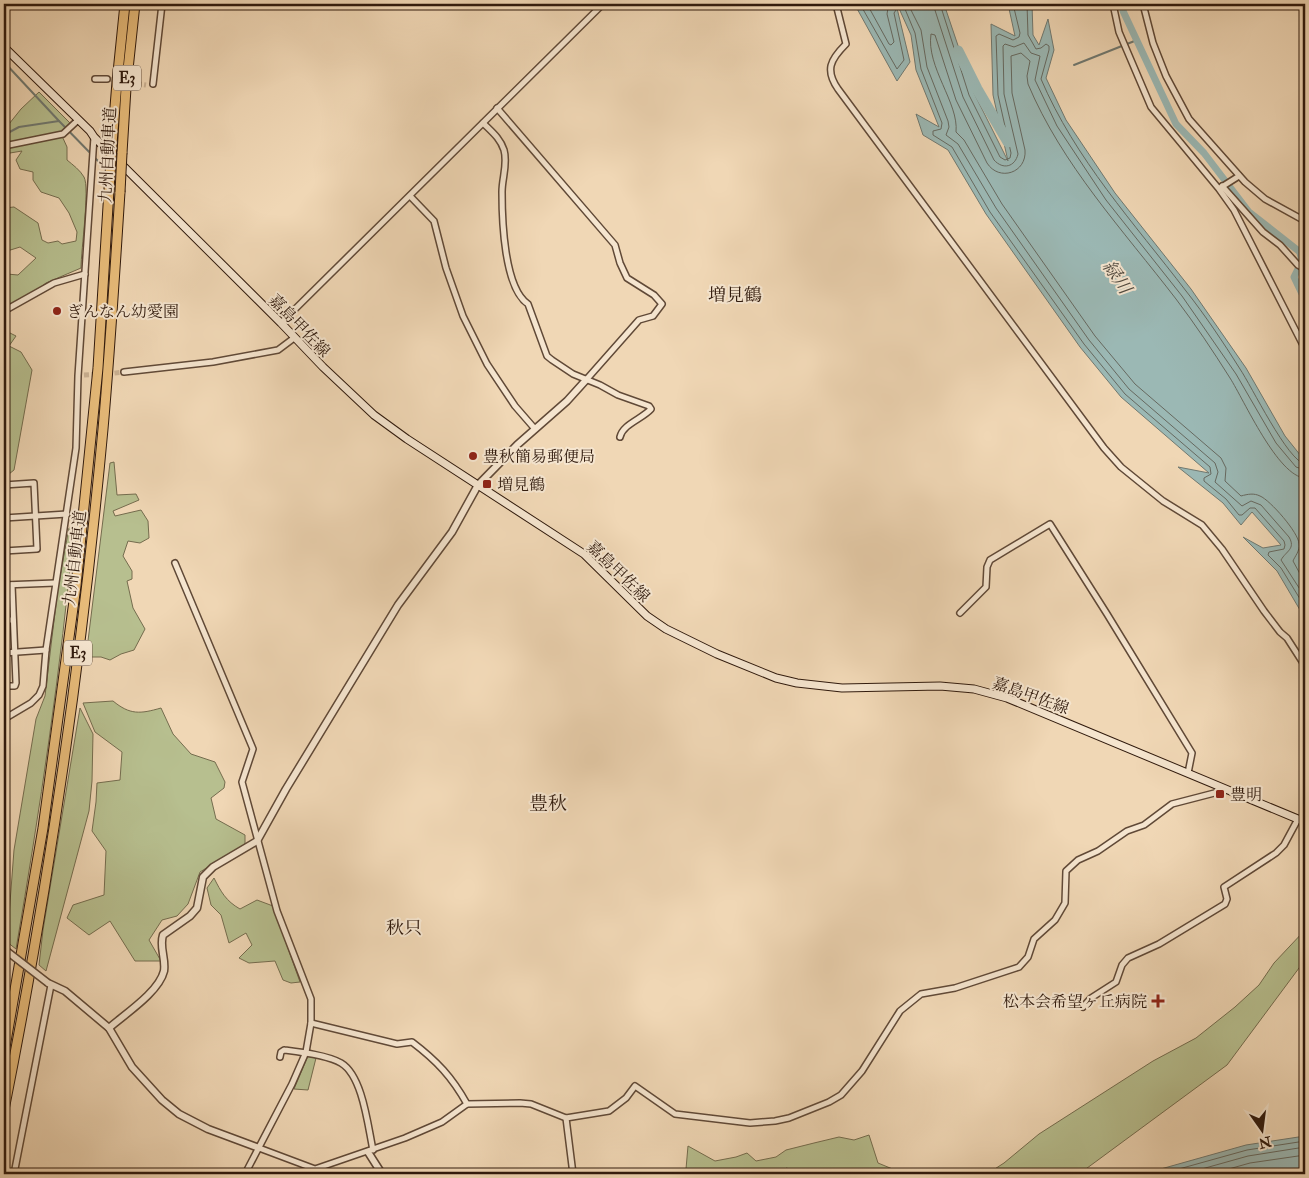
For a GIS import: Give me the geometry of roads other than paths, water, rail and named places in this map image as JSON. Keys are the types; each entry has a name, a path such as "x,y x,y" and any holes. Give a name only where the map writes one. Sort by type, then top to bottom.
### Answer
{"highway":[{"name":"九州自動車道","path":"4,1052 43,828 76,586 98,368 116,82 125,4"},
{"name":"九州自動車道","path":"4,1110 43,894 67,738 103,430 126,88 135,4"}],"main road":[{"name":"嘉島甲佐線","path":"4,47 76,122 90,131 281,323 323,368 374,415 407,439 584,554 647,616 677,636 752,669 796,683 842,688 940,686 974,689 1008,698 1302,821"}],"street":[{"path":"153,84 162,4"},
{"path":"281,323 603,4"},
{"path":"836,4 846,44 837,53 830,69 832,81 1104,448 1121,466 1163,501 1202,525 1222,549 1264,611 1287,638 1305,666"},
{"path":"1113,4 1120,32 1151,106 1263,232 1280,245 1298,265 1305,269"},
{"path":"1143,4 1153,43 1166,76 1189,119 1239,176 1265,199 1305,221"},
{"path":"95,79 107,79"},
{"path":"109,1028 152,991 161,979 164,963 163,935 190,916 196,908 203,877 213,867 257,840 398,605 452,532 478,485 535,429 567,401 639,320 653,316 662,304 654,295 627,278 615,245 497,108"},
{"path":"4,146 63,134 76,122"},
{"path":"483,123 499,139 504,151 502,191 503,239 510,271 523,301 528,304 548,356 562,368 618,395 649,406 651,409 625,428 621,432 620,437"},
{"path":"4,719 31,703 39,695 43,686 55,583 77,440 78,376 94,137"},
{"path":"1221,187 1239,176"},
{"path":"1221,187 1305,349"},
{"path":"410,196 434,221 446,268 463,316 487,364 515,406 535,429"},
{"path":"4,311 54,283 85,274"},
{"path":"124,372 213,362 278,350 294,338"},
{"path":"78,376 84,375"},
{"path":"4,485 34,483 37,549 4,551"},
{"path":"4,518 67,514"},
{"path":"960,613 986,587 987,567 990,560 1050,524 1192,753 1188,773"},
{"path":"175,563 253,749 242,782 277,912 311,999 311,1023 306,1052 292,1084 245,1174"},
{"path":"4,586 55,583"},
{"path":"4,686 14,686 16,683 12,585"},
{"path":"4,620 13,620"},
{"path":"4,653 46,650"},
{"path":"4,949 49,984 65,991 109,1028 137,1073 162,1100 179,1114 208,1129 315,1169 370,1151 442,1122 467,1104 531,1104 566,1118 609,1110 626,1098 635,1086 675,1114 750,1123 775,1121 789,1118 829,1102 841,1095 862,1071 900,1011 921,994 955,988 1019,967 1028,957 1034,939 1055,920 1065,903 1066,872 1078,860 1098,851 1127,831 1144,825 1172,804 1226,790"},
{"path":"1083,1007 1092,998 1116,982 1122,964 1128,958 1159,944 1225,904 1224,886 1276,853 1302,821"},
{"path":"14,1174 49,984"},
{"path":"311,1023 397,1044 412,1042 430,1056 454,1082 467,1104"},
{"path":"280,1057 281,1052 284,1050 306,1052 341,1063 350,1072 362,1099 370,1151 382,1174"},
{"path":"566,1118 573,1174"}],"water":[{"path":"896,4 910,62 897,81 855,5"},
{"path":"897,4 944,4 974,93 1008,161 993,95 991,24 1015,36 1008,4 1032,4 1033,35 1039,45 1048,19 1054,50 1046,78 1066,120 1115,193 1191,289 1246,368 1285,436 1305,461 1305,613 1300,610 1277,571 1243,537 1263,548 1281,545 1252,512 1241,525 1223,503 1178,467 1209,473 1121,397 1080,347 986,214 948,150 923,135 916,114 939,127 916,70 911,35"},
{"path":"1305,1136 1305,1174 1143,1174 1246,1145"}],"waterway":[{"path":"1124,4 1123,11 1176,124 1204,153 1249,212 1305,256"},
{"path":"1074,65 1137,40"},
{"name":"緑川","path":"958,51 977,89 1008,142"},
{"path":"4,62 59,121"},
{"path":"4,135 19,127 59,121 98,161"},
{"path":"1300,253 1302,261 1294,277 1305,300"}],"tunnel":[{"path":"107,79 146,85"},
{"path":"107,374 124,372"},
{"path":"84,375 99,374"}],"place":[{"name":"ぎんなん幼愛園","path":"57,311"},
{"name":"豊秋簡易郵便局","path":"473,456"},
{"name":"増見鶴","path":"487,484"},
{"name":"豊明","path":"1220,794"},
{"name":"松本会希望ヶ丘病院","path":"1158,1001"}],"district":[{"name":"増見鶴","path":"735,295"},
{"name":"豊秋","path":"548,803"},
{"name":"秋只","path":"404,928"}]}
